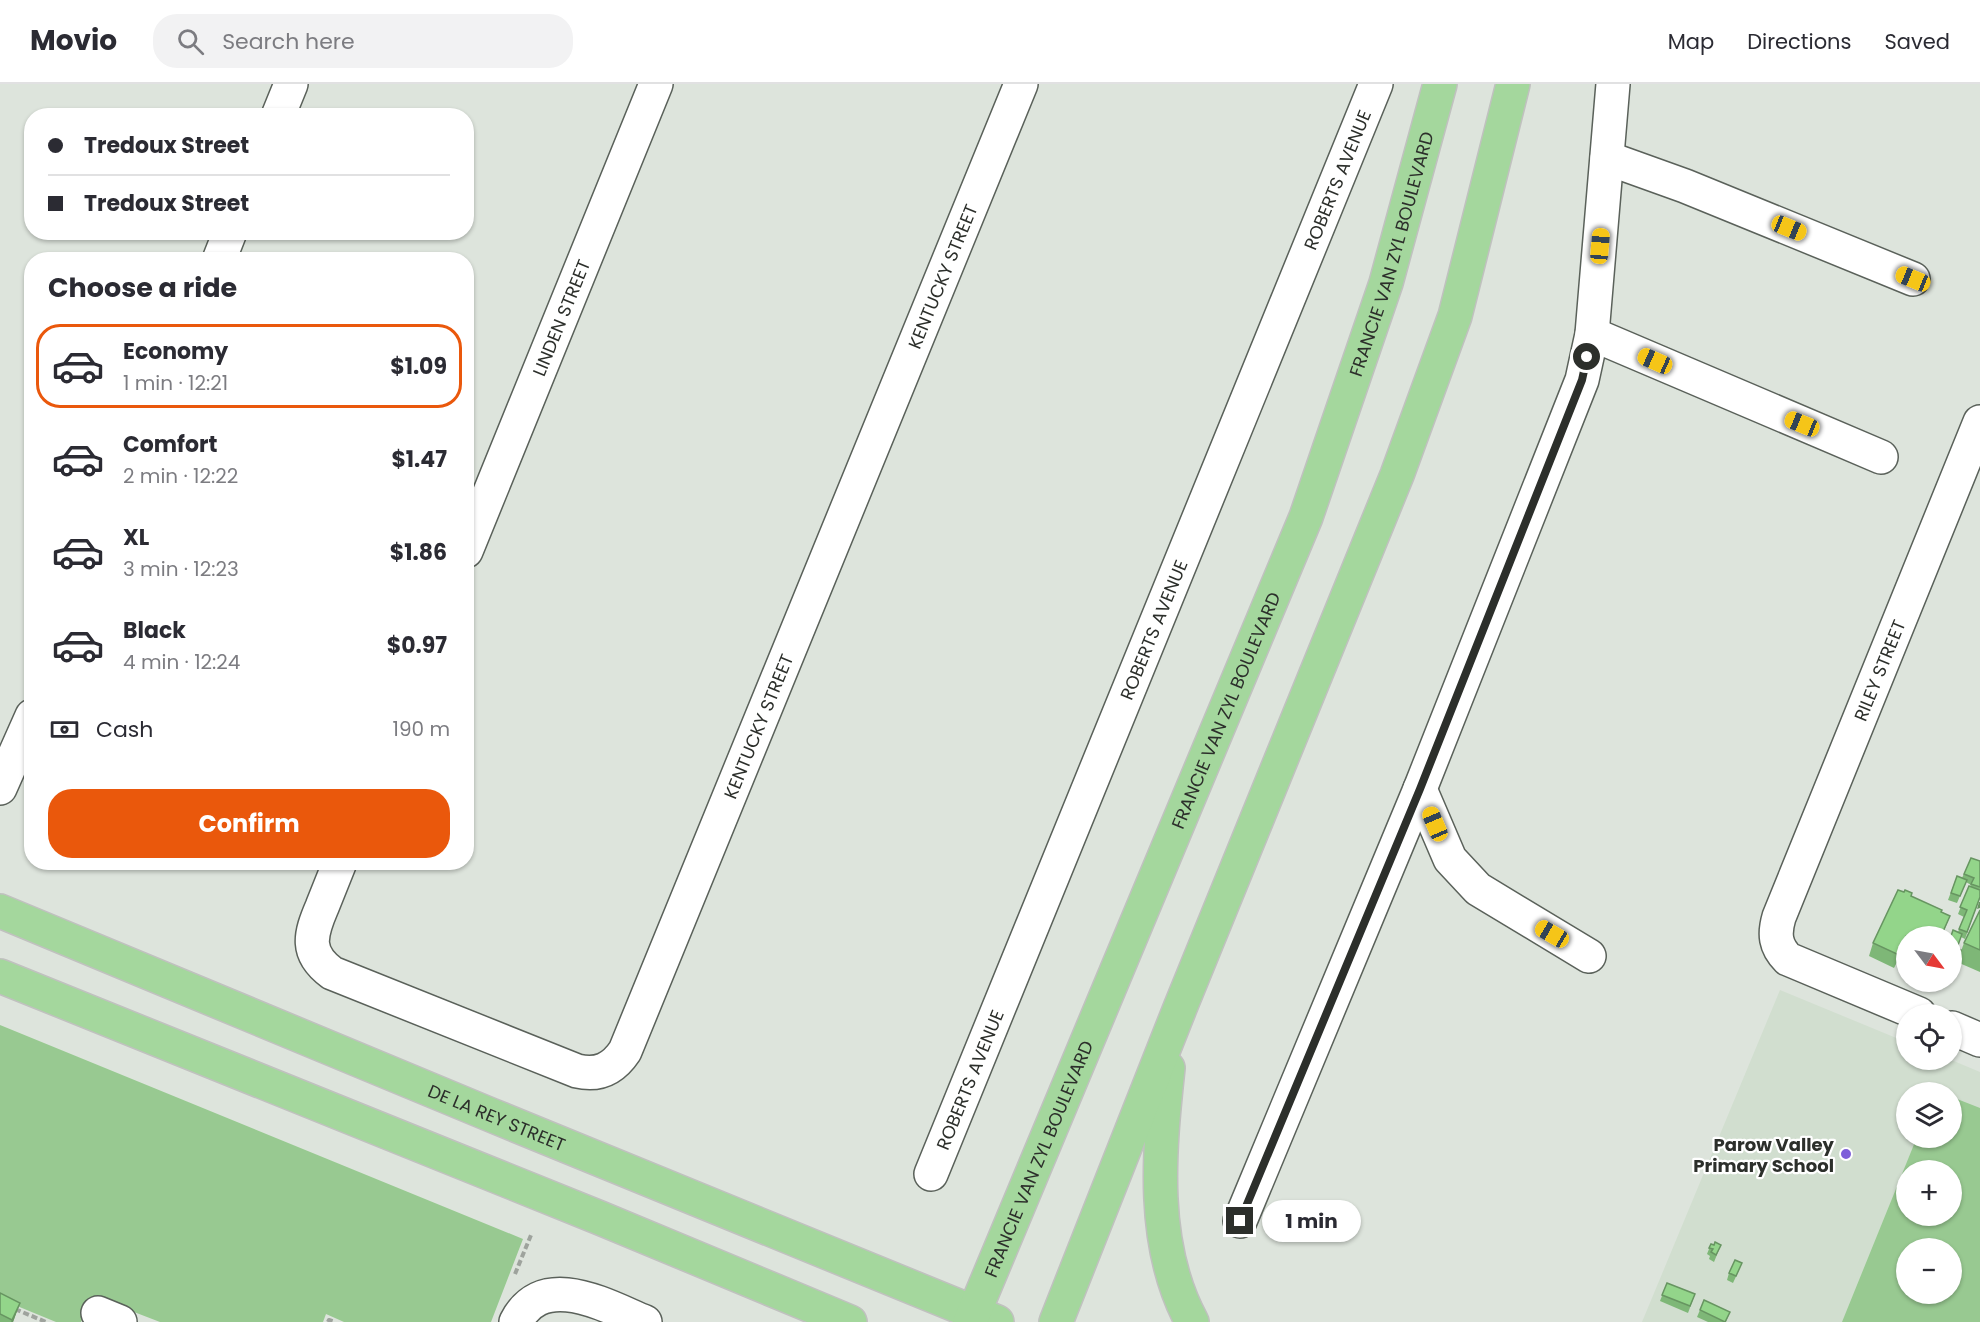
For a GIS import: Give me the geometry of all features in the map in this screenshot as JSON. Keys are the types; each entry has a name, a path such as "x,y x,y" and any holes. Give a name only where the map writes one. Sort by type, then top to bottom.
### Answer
{"main road":[{"name":"FRANCIE VAN ZYL BOULEVARD","path":"980,1319 1306,517 1386,282 1440,84"},
{"path":"1056,1322 1180,1008 1397,475 1455,316 1513,84"},
{"name":"DE LA REY STREET","path":"0,911 980,1319"},
{"path":"0,976 600,1218 850,1322"},
{"path":"1180,1008 1168,1062 1160,1138 1161,1210 1170,1261 1185,1309 1192,1322"}],"street":[{"path":"281,108 291,84"},
{"name":"LINDEN STREET","path":"474,531 656,84"},
{"name":"KENTUCKY STREET","path":"337,870 311,936 315,955 322,966 332,973 577,1071 596,1073 620,1059 1022,84"},
{"name":"ROBERTS AVENUE","path":"931,1174 1376,84"},
{"path":"1240,1221 1420,789 1582,380 1592,334 1612,84"},
{"path":"1607,158 1685,186 1913,279"},
{"path":"1592,334 1881,457"},
{"name":"RILEY STREET","path":"1896,1004 1788,959 1776,942 1775,930 1980,422"},
{"path":"0,788 24,734"},
{"path":"1420,789 1450,859 1478,889 1589,956"},
{"path":"1962,1032 1980,1040"},
{"path":"516,1322 526,1308 534,1302 543,1297 565,1294 585,1298 645,1322"}],"path":[{"path":"9,1307 45,1322"},
{"path":"328,1322 329,1320 335,1322"}],"shaded area":[{"name":"Parow Valley Primary School","path":"1780,990 1896,1038 1896,1070 1962,1070 1962,1064 1980,1072 1980,1322 1642,1322"}],"green space":[{"path":"0,1025 523,1239 491,1322 344,1322 326,1314 323,1322 160,1322 95,1297 81,1322 56,1322 0,1299"},
{"path":"1962,1101 1980,1108 1980,1322 1842,1322 1896,1189 1896,1226 1962,1226 1962,1160 1908,1160 1913,1148 1962,1148"}],"building":[{"path":"1971,858 1980,861 1980,887 1971,884 1974,878 1964,874"},
{"path":"1957,876 1967,880 1960,896 1951,893"},
{"path":"1969,886 1980,890 1980,897 1967,932 1962,930 1960,926 1967,910 1960,907"},
{"path":"1898,890 1912,893 1911,896 1950,916 1946,926 1896,926 1896,954 1873,943"},
{"path":"1980,910 1980,950 1964,943"},
{"path":"1715,1242 1721,1245 1716,1255 1711,1252 1713,1249 1709,1248"},
{"path":"1735,1260 1742,1263 1736,1276 1729,1273"},
{"path":"1667,1283 1695,1294 1690,1306 1662,1295"},
{"path":"0,1293 20,1303 12,1320 0,1314"},
{"path":"1704,1300 1730,1312 1725,1322 1700,1310"}],"place":[{"name":"Parow Valley Primary School","path":"1846,1154"}],"route":[{"path":"1240,1221 1420,789 1582,380 1587,357"}]}
